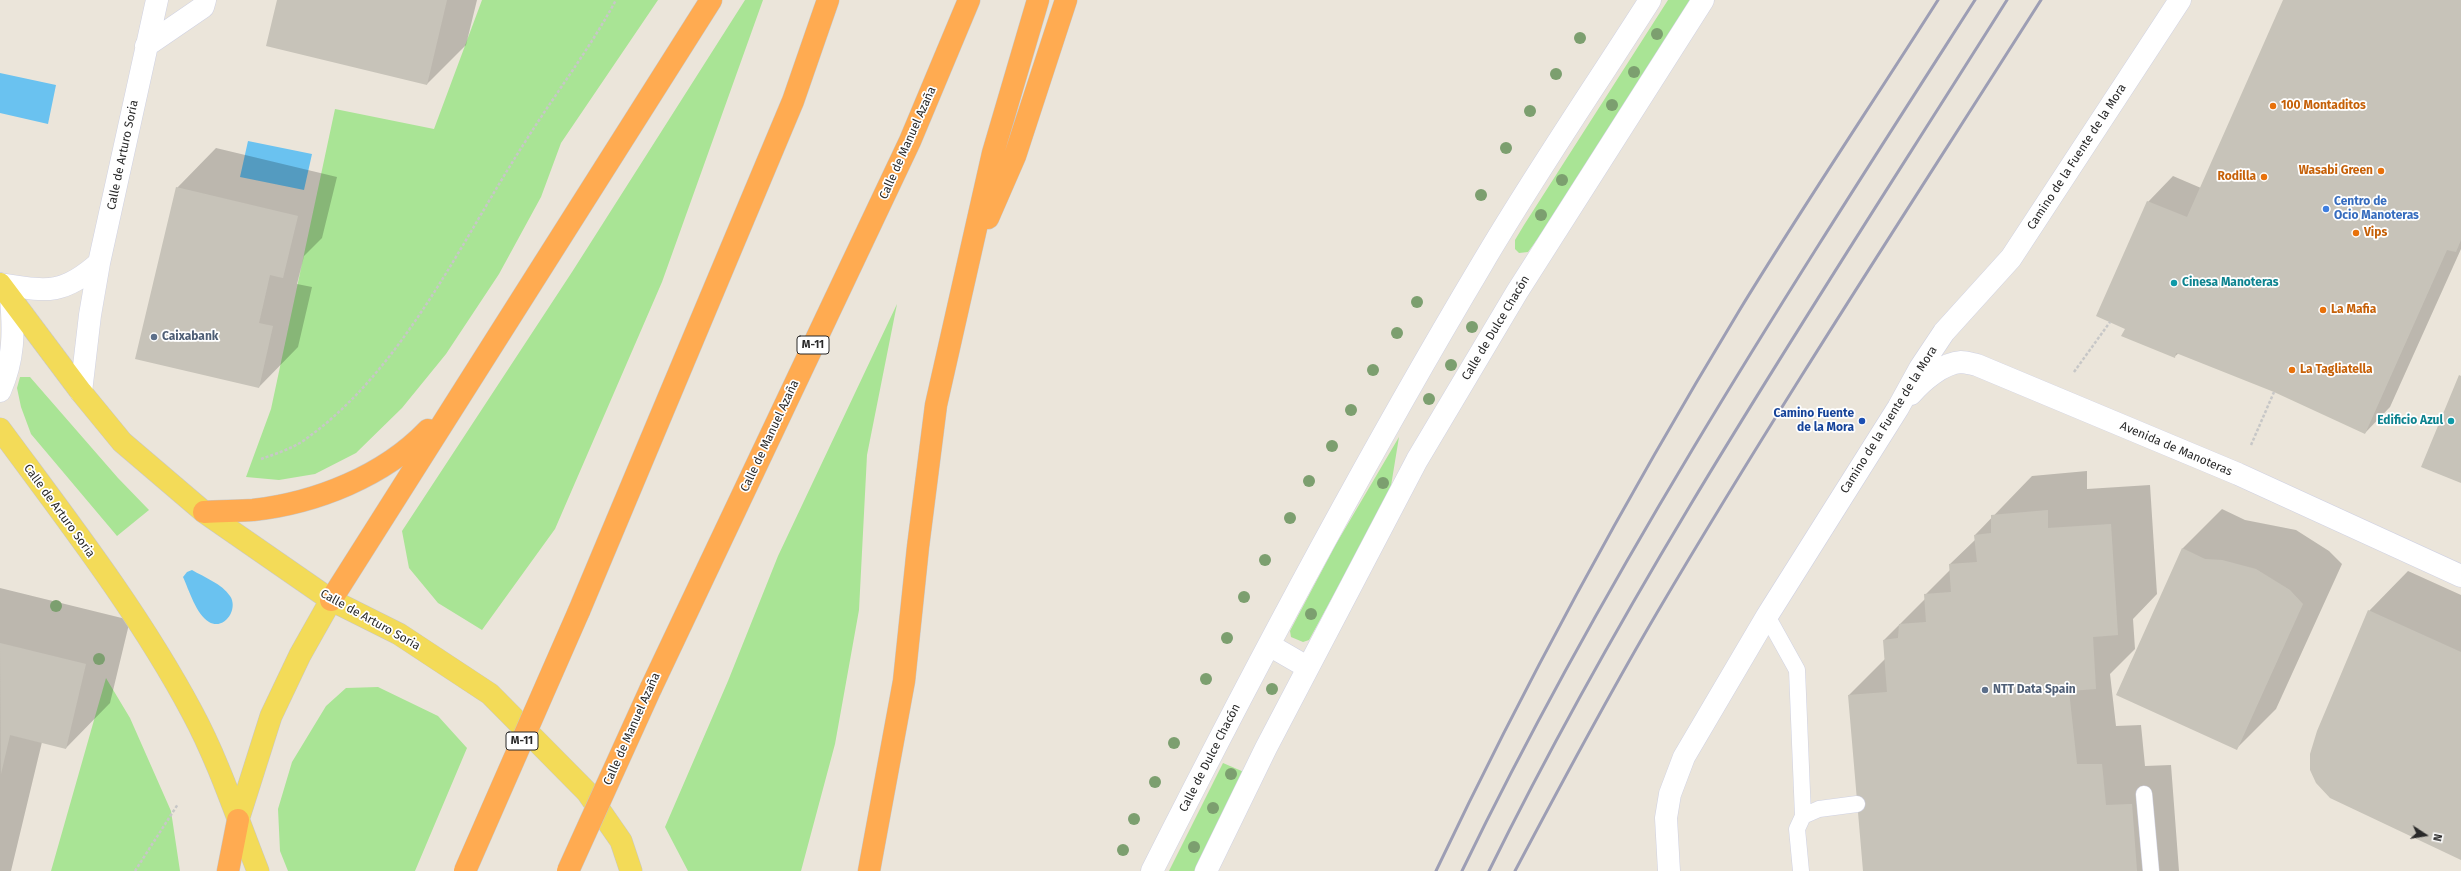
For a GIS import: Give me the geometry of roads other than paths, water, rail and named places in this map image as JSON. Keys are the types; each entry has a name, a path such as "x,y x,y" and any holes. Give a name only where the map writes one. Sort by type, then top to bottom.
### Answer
{"highway":[{"path":"331,600 711,0"},
{"name":"M-11","path":"465,871 579,611 793,101 828,0"},
{"name":"Calle de Manuel Azaña","path":"568,871 651,688 910,141 969,0"},
{"path":"868,871 904,681 918,547 936,405 993,153 1038,0"},
{"path":"968,265 1015,156 1066,0"},
{"path":"204,512 254,510 308,499 371,474 413,446 454,404"},
{"path":"228,871 238,820"}],"main road":[{"name":"Calle de Arturo Soria","path":"4,288 82,392 122,442 204,512 331,600 399,634 490,694 587,792 621,841 631,871"},
{"name":"Calle de Arturo Soria","path":"0,429 126,604 192,712 220,773 258,871"},
{"path":"238,820 271,716 300,655 331,600"},
{"path":"621,841 642,871"}],"street":[{"name":"Calle de Arturo Soria","path":"82,392 90,315 99,264 156,0"},
{"path":"146,46 203,7 205,0"},
{"name":"Calle de Dulce Chacón","path":"1152,871 1268,645 1365,467 1483,262 1650,0"},
{"name":"Calle de Dulce Chacón","path":"1206,871 1307,668 1417,460 1517,292 1703,0"},
{"name":"Camino de la Fuente de la Mora","path":"1669,871 1666,818 1670,794 1684,757 1766,616 1898,408 1920,368 1944,332 2011,258 2180,0"},
{"path":"0,392 7,376 14,335 4,288 44,290 82,278 99,264"},
{"name":"Avenida de Manoteras","path":"1898,408 1918,386 1944,368 1961,362 1977,365 2238,474 2461,576"},
{"path":"0,449 34,476"},
{"path":"1268,645 1307,668"}],"lane":[{"path":"1766,616 1797,670 1803,816 1797,828 1801,871"},
{"path":"2144,794 2151,871"},
{"path":"1803,816 1819,809 1857,804"}],"water":[{"path":"0,73 56,85 48,124 0,113"},
{"path":"248,141 312,154 304,190 240,177"},
{"path":"192,570 218,584 230,596 233,607 225,621 220,624 209,622 204,618 193,601 183,577 187,572"}],"railway":[{"path":"1436,871 1506,728 1543,657 1580,587 1658,448 1763,272 1938,0"},
{"path":"1462,871 1519,758 1579,647 1705,428 1771,320 1975,0"},
{"path":"1489,871 1547,758 1607,647 1671,538 1803,321 2007,0"},
{"path":"1515,871 1621,675 1704,534 1847,304 2041,0"}],"place":[{"name":"100 Montaditos","path":"2273,106"},
{"name":"Wasabi Green","path":"2381,171"},
{"name":"Rodilla","path":"2264,177"},
{"name":"Centro de Ocio Manoteras","path":"2326,209"},
{"name":"Vips","path":"2356,233"},
{"name":"Cinesa Manoteras","path":"2174,283"},
{"name":"La Mafia","path":"2323,310"},
{"name":"Caixabank","path":"154,337"},
{"name":"La Tagliatella","path":"2292,370"},
{"name":"Camino Fuente de la Mora","path":"1862,421"},
{"name":"Edificio Azul","path":"2451,421"},
{"name":"NTT Data Spain","path":"1985,690"}]}
